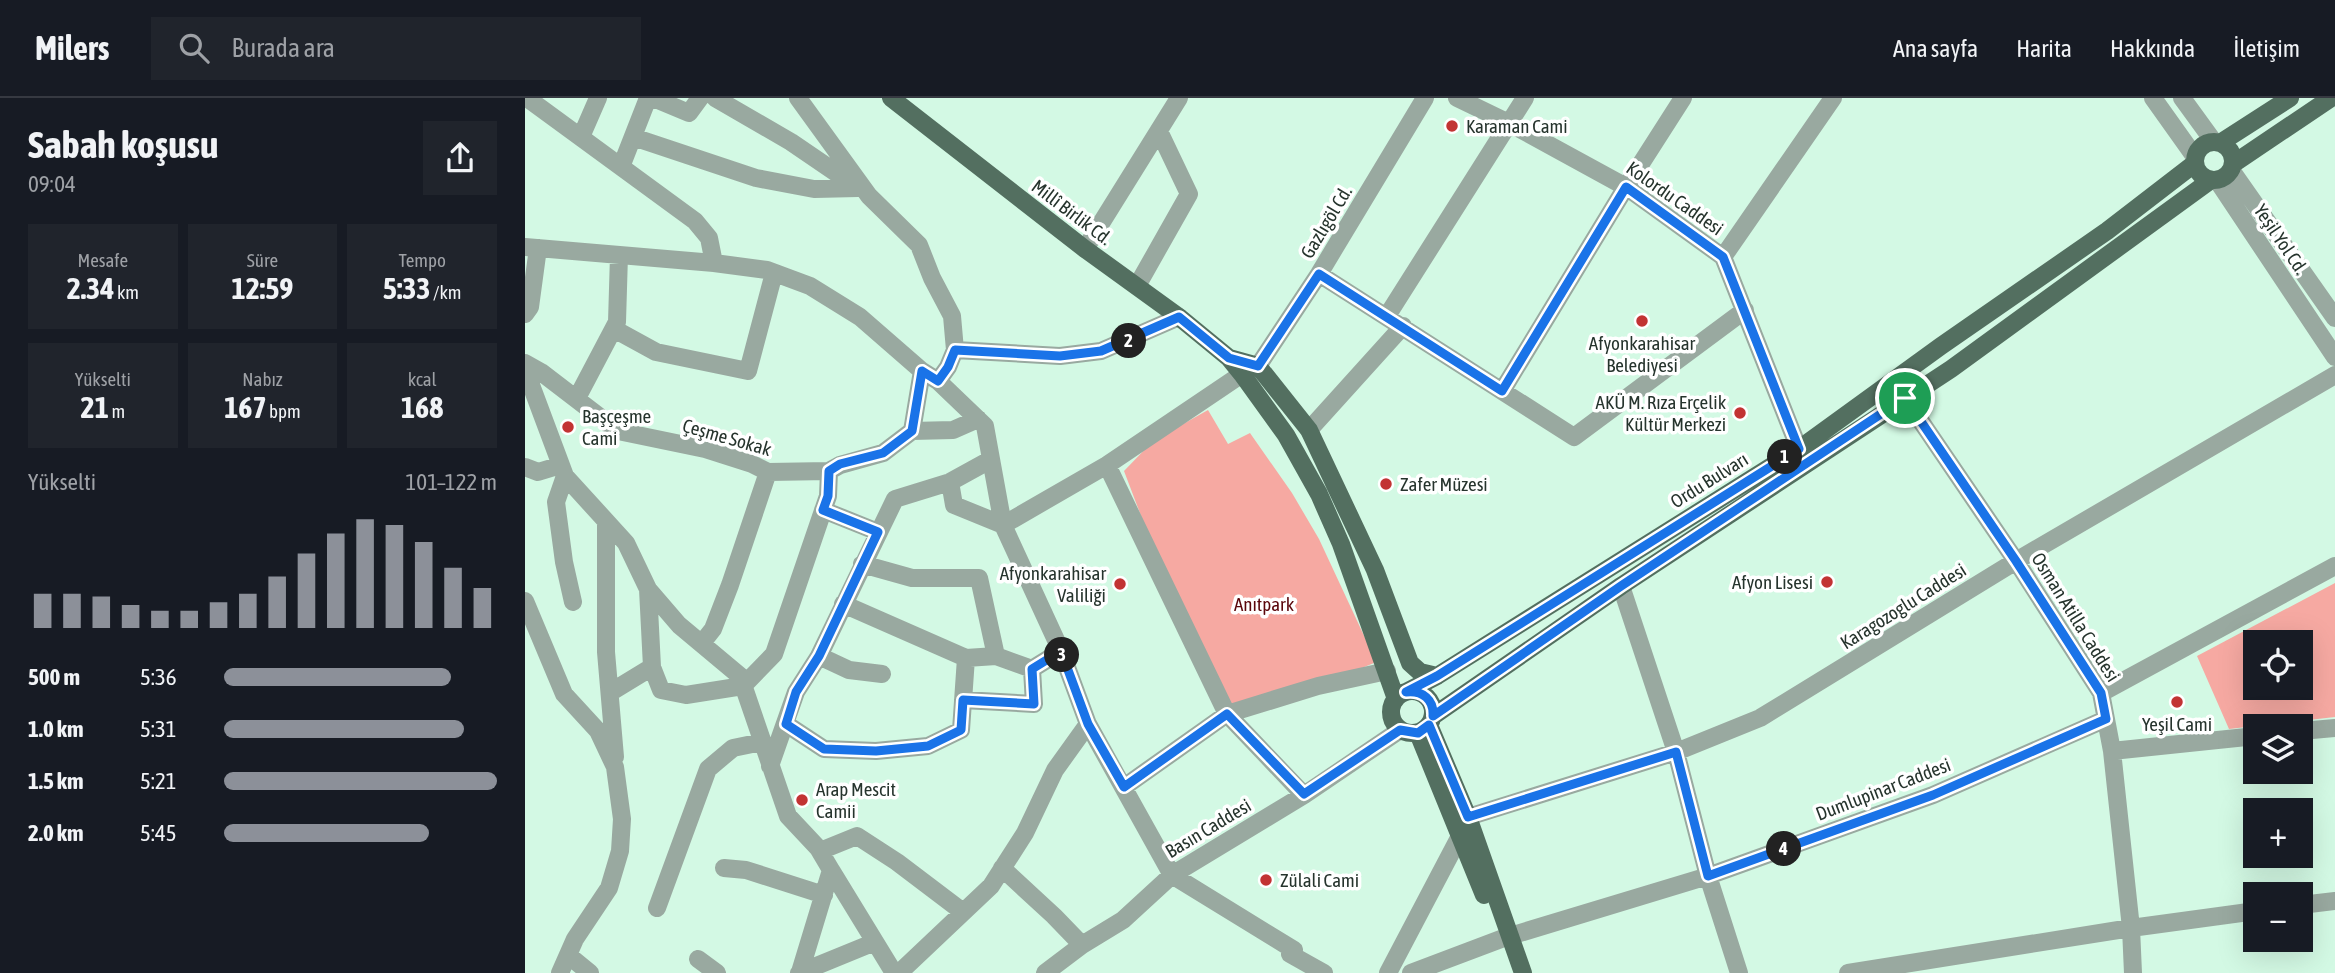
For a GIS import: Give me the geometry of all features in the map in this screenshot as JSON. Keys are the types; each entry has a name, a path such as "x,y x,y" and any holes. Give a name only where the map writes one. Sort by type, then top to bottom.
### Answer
{"main road":[{"name":"Ordu Bulvarı","path":"1401,695 1437,676 1799,449 2107,231 2195,161 2202,146 2217,143 2290,98"},
{"name":"Ordu Bulvarı","path":"1420,726 1621,586 1951,369 2332,98"},
{"name":"Millî Birlik Cd.","path":"902,101 1085,249 1179,317 1229,358 1250,370 1309,430 1375,570 1410,663 1420,671 1437,676"},
{"path":"2195,161 2200,175 2223,173 2230,152 2217,143"},
{"name":"Millî Birlik Cd.","path":"1250,370 1319,494 1341,544 1387,671 1401,695"},
{"path":"1420,693 1426,697 1433,709 1420,726 1395,725 1391,712 1401,695 1420,693"},
{"path":"1420,726 1468,817 1506,938 1513,973"},
{"path":"1420,726 1460,836 1523,973"}],"street":[{"path":"527,98 695,221 709,238 714,263"},
{"path":"581,137 598,98"},
{"path":"621,167 647,98"},
{"path":"653,98 689,113 700,98"},
{"path":"715,98 791,142 863,192 919,245 932,278 953,316 955,350 938,381"},
{"path":"798,98 863,192"},
{"path":"1085,249 1179,98"},
{"name":"Gazlıgöl Cd.","path":"1250,370 1319,274 1425,98"},
{"name":"Kolordu Caddesi","path":"1457,98 1509,123 1626,187 1723,257 1799,449"},
{"path":"1387,316 1525,98"},
{"path":"1502,391 1683,98"},
{"path":"1723,257 1833,98"},
{"path":"2153,98 2195,161"},
{"path":"2182,98 2217,143"},
{"path":"1137,286 1189,194 1159,131"},
{"path":"633,137 757,178 814,189 863,192"},
{"name":"Yeşil Yol Cd.","path":"2223,173 2335,318"},
{"name":"Yeşil Yol Cd.","path":"2223,173 2335,357"},
{"path":"532,247 767,270 810,286 860,317 922,371 938,381 985,426 1003,525 1061,651 1088,724 1172,874 1324,973"},
{"path":"525,263 532,247"},
{"path":"525,314 530,307 532,247"},
{"path":"577,398 617,322 619,255"},
{"path":"614,328 656,352 748,371 774,273"},
{"path":"1319,274 1574,436 1745,310"},
{"path":"955,350 1060,356 1101,351 1179,317"},
{"path":"1309,430 1403,326"},
{"name":"Çeşme Sokak","path":"525,363 577,398 618,431 705,449 768,472 829,471 840,464 883,453 912,431"},
{"path":"525,369 531,405 563,471 625,543 648,589 680,625 740,676 788,816 820,851 897,973 991,886 1025,833 1055,770 1088,724"},
{"path":"1003,525 1107,465 1250,370"},
{"path":"922,371 912,431 953,430 978,419"},
{"name":"Karagozoglu Caddesi","path":"1468,817 1676,752 1761,718 2016,561 2335,375"},
{"name":"Osman Atilla Caddesi","path":"1905,398 2016,561 2101,693 2112,751 2133,973"},
{"path":"770,766 796,692 819,656 895,499 950,482 990,460"},
{"path":"1107,465 1227,714 1304,794"},
{"path":"525,467 538,472 563,471"},
{"path":"563,471 556,502 564,562 573,602"},
{"path":"648,589 652,667 661,690 686,695 743,686 774,654 828,496 829,471"},
{"path":"702,643 713,629 726,596 768,472"},
{"path":"950,482 954,505 1003,525"},
{"path":"823,510 878,532"},
{"path":"560,973 585,922 609,888 620,851 622,819 606,652 606,523"},
{"path":"862,564 912,578 979,578 996,656"},
{"path":"2101,693 2335,566"},
{"path":"1621,586 1676,752 1708,876 1739,973"},
{"path":"525,601 564,694 597,731 615,767"},
{"path":"843,604 967,658 996,656 1032,669"},
{"path":"1032,669 1061,651"},
{"path":"819,656 849,670 882,674"},
{"path":"786,724 824,749 876,751 928,746 961,730 967,658"},
{"path":"611,692 652,667"},
{"path":"963,700 1034,704 1032,669"},
{"path":"1124,787 1227,714 1318,686 1387,671"},
{"name":"Dumlupinar Caddesi","path":"1411,973 1506,938 1708,876 1933,795 2106,719"},
{"name":"Basın Caddesi","path":"1045,973 1082,945 1123,920 1172,874 1420,726"},
{"path":"2313,730 2335,728"},
{"path":"2112,751 2243,737"},
{"path":"657,908 708,769 733,748 762,742"},
{"path":"820,851 857,836 897,862 963,912"},
{"path":"1388,973 1460,836"},
{"path":"724,868 746,870 824,895"},
{"path":"1002,868 1055,916 1082,945"},
{"path":"799,973 831,870"},
{"path":"2313,904 2335,901"},
{"path":"1848,973 2243,913"},
{"path":"799,973 876,942"},
{"path":"568,955 590,973"},
{"path":"698,960 717,973"}],"green space":[{"name":"Anıtpark","path":"1208,410 1228,444 1250,433 1292,493 1319,539 1373,655 1374,663 1352,672 1229,707 1143,521 1124,471 1153,441"},
{"path":"2335,583 2335,717 2313,719 2313,714 2243,714 2243,727 2229,729 2197,656 2243,632 2243,700 2313,700 2313,630 2246,630"}],"place":[{"name":"Karaman Cami","path":"1452,126"},
{"name":"Afyonkarahisar Belediyesi","path":"1642,321"},
{"name":"AKÜ M. Rıza Erçelik Kültür Merkezi","path":"1740,413"},
{"name":"Başçeşme Cami","path":"568,427"},
{"name":"Zafer Müzesi","path":"1386,484"},
{"name":"Afyon Lisesi","path":"1827,582"},
{"name":"Afyonkarahisar Valiliği","path":"1120,584"},
{"name":"Yeşil Cami","path":"2177,702"},
{"name":"Arap Mescit Camii","path":"802,800"},
{"name":"Zülali Cami","path":"1266,880"}],"route":[{"path":"1626,187 1723,257 1799,449 1437,676 1406,692 1413,691 1426,697 1431,702 1433,716 1621,586 1905,398 2016,561 2101,693 2106,719 1933,795 1708,876 1676,752 1468,817 1429,725 1418,733 1400,730 1304,794 1227,714 1124,787 1088,724 1061,651 1032,669 1034,704 963,700 961,730 928,746 876,751 824,749 786,724 796,692 819,656 878,532 823,510 828,496 829,471 840,464 883,453 912,431 922,371 938,381 955,350 1060,356 1101,351 1179,317 1229,358 1258,366 1319,274 1502,391 1626,187"}]}
